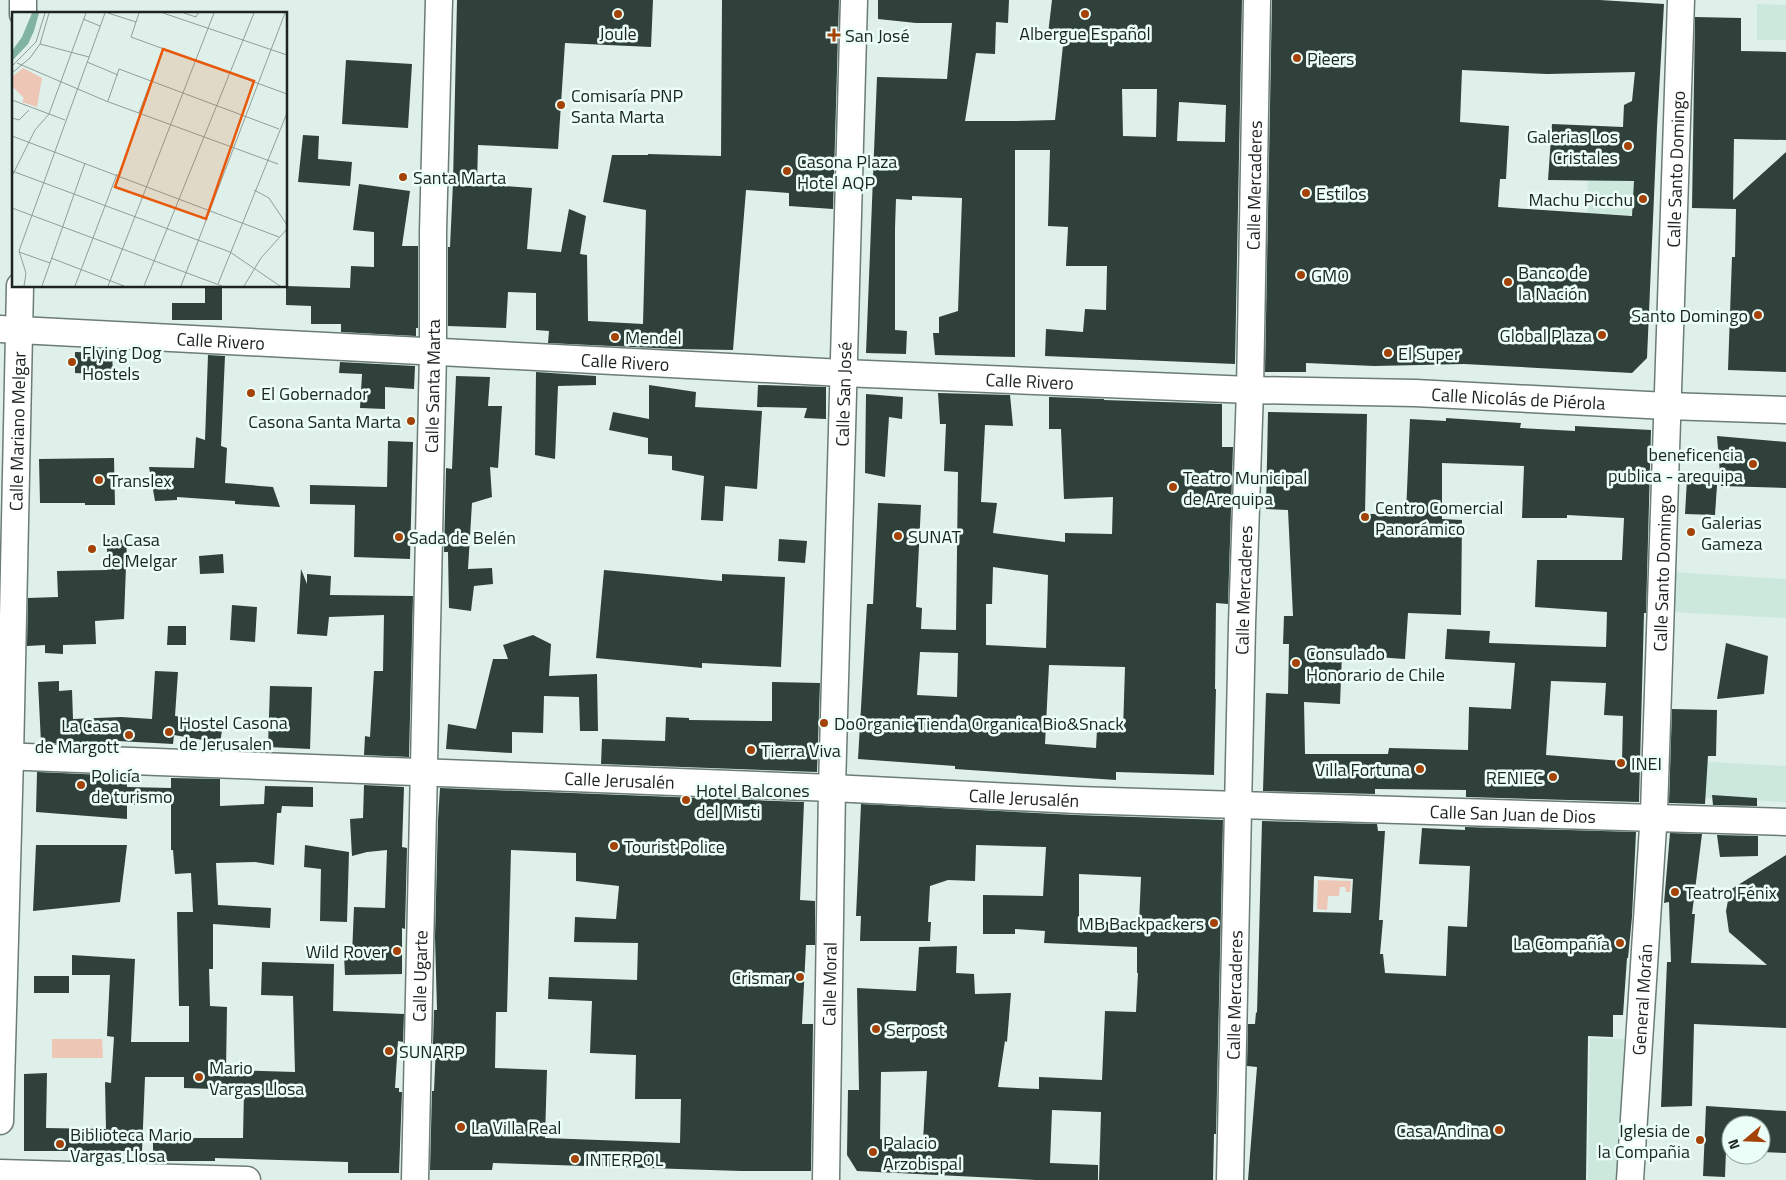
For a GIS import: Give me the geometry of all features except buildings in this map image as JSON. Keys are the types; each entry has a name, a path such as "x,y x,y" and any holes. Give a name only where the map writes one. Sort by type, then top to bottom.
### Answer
{"street":[{"name":"Calle Santa Marta","path":"423,773 439,0"},
{"name":"Calle San José","path":"832,788 854,0"},
{"name":"Calle Mercaderes","path":"1230,1180 1242,615 1250,390 1257,0"},
{"name":"Calle Santo Domingo","path":"1653,818 1681,0"},
{"name":"Calle Mariano Melgar","path":"0,1121 10,329 20,288"},
{"name":"Calle Rivero","path":"10,329 843,373 1250,390"},
{"name":"Calle Nicolás de Piérola","path":"1250,390 1415,393 1786,410"},
{"name":"Calle Jerusalén","path":"5,756 832,788 1076,800 1239,804"},
{"name":"Calle Ugarte","path":"415,1180 423,773"},
{"name":"Calle Moral","path":"826,1180 832,788"},
{"name":"Calle San Juan de Dios","path":"1239,804 1786,822"},
{"name":"General Morán","path":"1630,1180 1653,818"},
{"path":"0,1173 247,1180"}],"shaded area":[{"path":"1757,4 1786,5 1786,40 1757,40"},
{"path":"1588,165 1617,181 1654,182 1632,215 1587,213"},
{"path":"1672,572 1786,579 1786,618 1671,612"},
{"path":"1674,760 1786,766 1786,802 1672,796"},
{"path":"1318,880 1351,881 1350,892 1346,892 1345,887 1340,887 1339,896 1328,896 1327,910 1317,909"},
{"path":"1590,1038 1624,1039 1620,1180 1588,1180"},
{"path":"52,1039 102,1039 103,1058 52,1058"}],"place":[{"name":"Joule","path":"618,14"},
{"name":"Albergue Español","path":"1085,14"},
{"name":"San José","path":"834,35"},
{"name":"Pieers","path":"1297,58"},
{"name":"Comisaría PNP Santa Marta","path":"561,105"},
{"name":"Galerias Los Cristales","path":"1628,146"},
{"name":"Casona Plaza Hotel AQP","path":"787,171"},
{"name":"Santa Marta","path":"403,177"},
{"name":"Estilos","path":"1306,193"},
{"name":"Machu Picchu","path":"1643,199"},
{"name":"GMO","path":"1301,275"},
{"name":"Banco de la Nación","path":"1508,282"},
{"name":"Santo Domingo","path":"1758,315"},
{"name":"Global Plaza","path":"1602,335"},
{"name":"Mendel","path":"615,337"},
{"name":"El Super","path":"1388,353"},
{"name":"Flying Dog Hostels","path":"72,362"},
{"name":"El Gobernador","path":"251,393"},
{"name":"Casona Santa Marta","path":"411,421"},
{"name":"beneficencia publica - arequipa","path":"1753,464"},
{"name":"Translex","path":"99,480"},
{"name":"Teatro Municipal de Arequipa","path":"1173,487"},
{"name":"Centro Comercial Panorámico","path":"1365,517"},
{"name":"Galerias Gameza","path":"1691,532"},
{"name":"SUNAT","path":"898,536"},
{"name":"Sada de Belén","path":"399,537"},
{"name":"La Casa de Melgar","path":"92,549"},
{"name":"Consulado Honorario de Chile","path":"1296,663"},
{"name":"DoOrganic Tienda Organica Bio&Snack","path":"824,723"},
{"name":"Hostel Casona de Jerusalen","path":"169,732"},
{"name":"La Casa de Margott","path":"129,735"},
{"name":"Tierra Viva","path":"751,750"},
{"name":"INEI","path":"1621,763"},
{"name":"Villa Fortuna","path":"1420,769"},
{"name":"RENIEC","path":"1553,777"},
{"name":"Policía de turismo","path":"81,785"},
{"name":"Hotel Balcones del Misti","path":"686,800"},
{"name":"Tourist Police","path":"614,846"},
{"name":"Teatro Fénix","path":"1675,892"},
{"name":"MB Backpackers","path":"1214,923"},
{"name":"La Compañía","path":"1620,943"},
{"name":"Wild Rover","path":"397,951"},
{"name":"Crismar","path":"800,977"},
{"name":"Serpost","path":"876,1029"},
{"name":"SUNARP","path":"389,1051"},
{"name":"Mario Vargas Llosa","path":"199,1077"},
{"name":"La Villa Real","path":"461,1127"},
{"name":"Casa Andina","path":"1499,1130"},
{"name":"Iglesia de la Compañia","path":"1700,1140"},
{"name":"Biblioteca Mario Vargas Llosa","path":"60,1144"},
{"name":"Palacio Arzobispal","path":"873,1152"},
{"name":"INTERPOL","path":"575,1159"}]}
